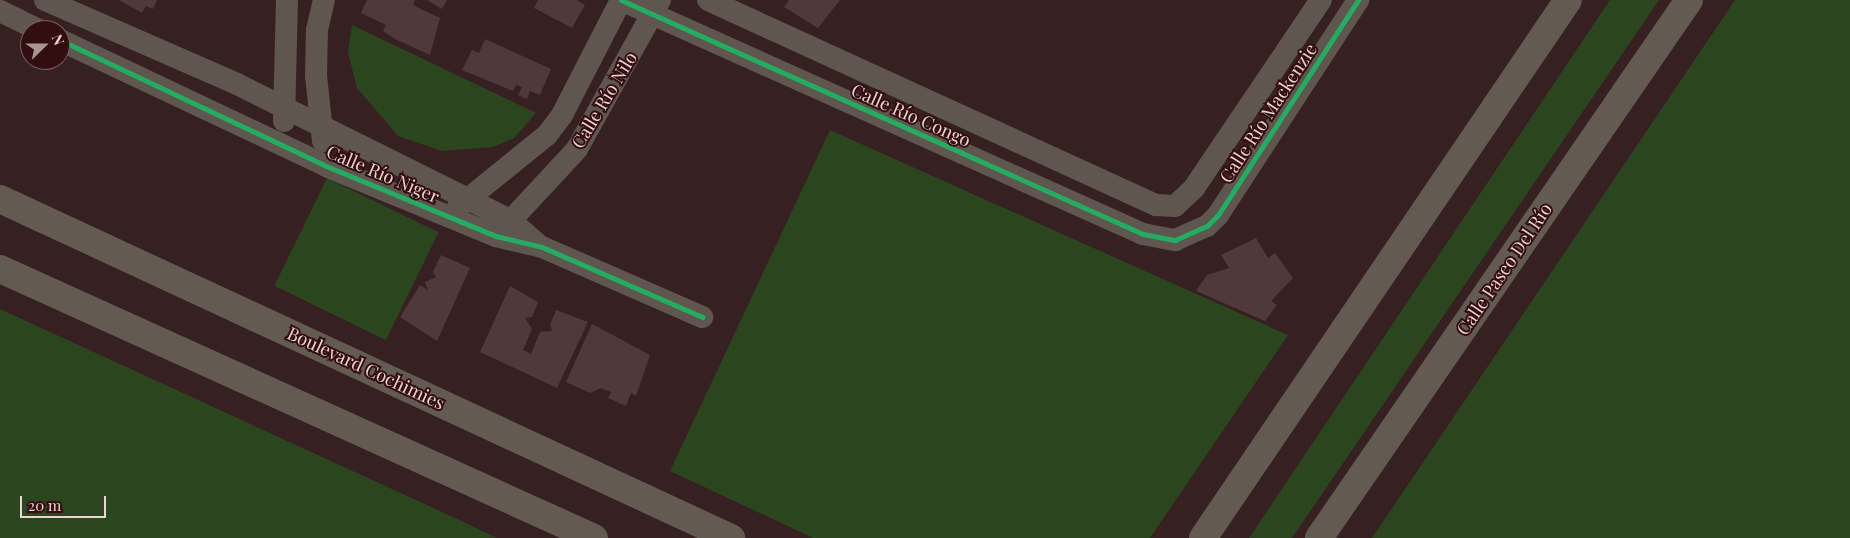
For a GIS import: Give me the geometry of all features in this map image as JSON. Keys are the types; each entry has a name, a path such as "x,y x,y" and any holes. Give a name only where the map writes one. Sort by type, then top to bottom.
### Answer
{"main road":[{"path":"1203,538 1568,0"},
{"name":"Calle Paseo Del Río","path":"1319,538 1689,0"},
{"name":"Boulevard Cochimies","path":"0,198 731,538"},
{"path":"0,269 594,538"}],"street":[{"name":"Calle Río Niger","path":"45,0 284,109 321,129 466,199 503,228 542,247 702,317"},
{"path":"284,145 287,0"},
{"path":"324,0 317,30 321,129 326,166"},
{"name":"Calle Río Congo","path":"621,0 656,8 899,125 1143,234 1175,240 1193,235"},
{"name":"Calle Río Nilo","path":"448,217 466,199 528,152 557,122 621,0"},
{"name":"Calle Río Congo","path":"708,0 912,96 1156,205 1175,206"},
{"name":"Calle Río Mackenzie","path":"1175,206 1194,188 1321,0"},
{"name":"Calle Río Mackenzie","path":"1193,235 1218,215 1358,0"},
{"name":"Calle Río Nilo","path":"503,228 577,149 656,8"},
{"path":"0,11 20,21"},
{"path":"83,52 98,23"},
{"name":"Calle Río Niger","path":"70,45 326,166 448,217 503,228"},
{"path":"899,125 912,96"},
{"path":"1175,206 1193,235"}],"green space":[{"path":"1610,0 1659,0 1292,538 1249,538"},
{"path":"1735,0 1850,0 1850,538 1372,538"},
{"path":"352,25 536,113 514,138 493,147 442,151 398,136 357,88 348,52"},
{"path":"830,130 1288,335 1150,538 813,538 670,471"},
{"path":"327,178 438,232 386,340 274,286"},
{"path":"0,309 453,517 497,538 0,538"}],"building":[{"path":"119,0 157,0 153,9 146,6 142,13"},
{"path":"367,0 415,0 413,5 440,18 430,55 395,39 383,31 386,25 361,13"},
{"path":"427,0 447,0 442,9"},
{"path":"538,0 577,0 585,5 572,28 534,8"},
{"path":"789,0 840,0 818,28 784,7"},
{"path":"485,39 551,69 540,95 530,91 527,99 518,95 522,87 516,85 513,91 462,70 472,50 479,53"},
{"path":"1256,238 1268,258 1275,253 1293,278 1271,301 1277,305 1265,321 1196,291 1207,275 1229,268 1221,255"},
{"path":"441,255 470,268 437,341 400,317 420,285 428,290 425,282 436,277 433,272"},
{"path":"510,286 538,302 532,317 525,318 532,329 523,350 531,354 540,332 552,331 550,325 556,310 588,322 557,388 480,352"},
{"path":"592,324 650,355 636,396 631,393 626,406 608,398 611,392 601,388 590,393 566,382"}],"cycle path":[{"path":"621,0 1143,234 1175,240 1207,226 1218,215 1358,0"},
{"path":"70,45 326,166 496,236 542,247 702,317"}]}
